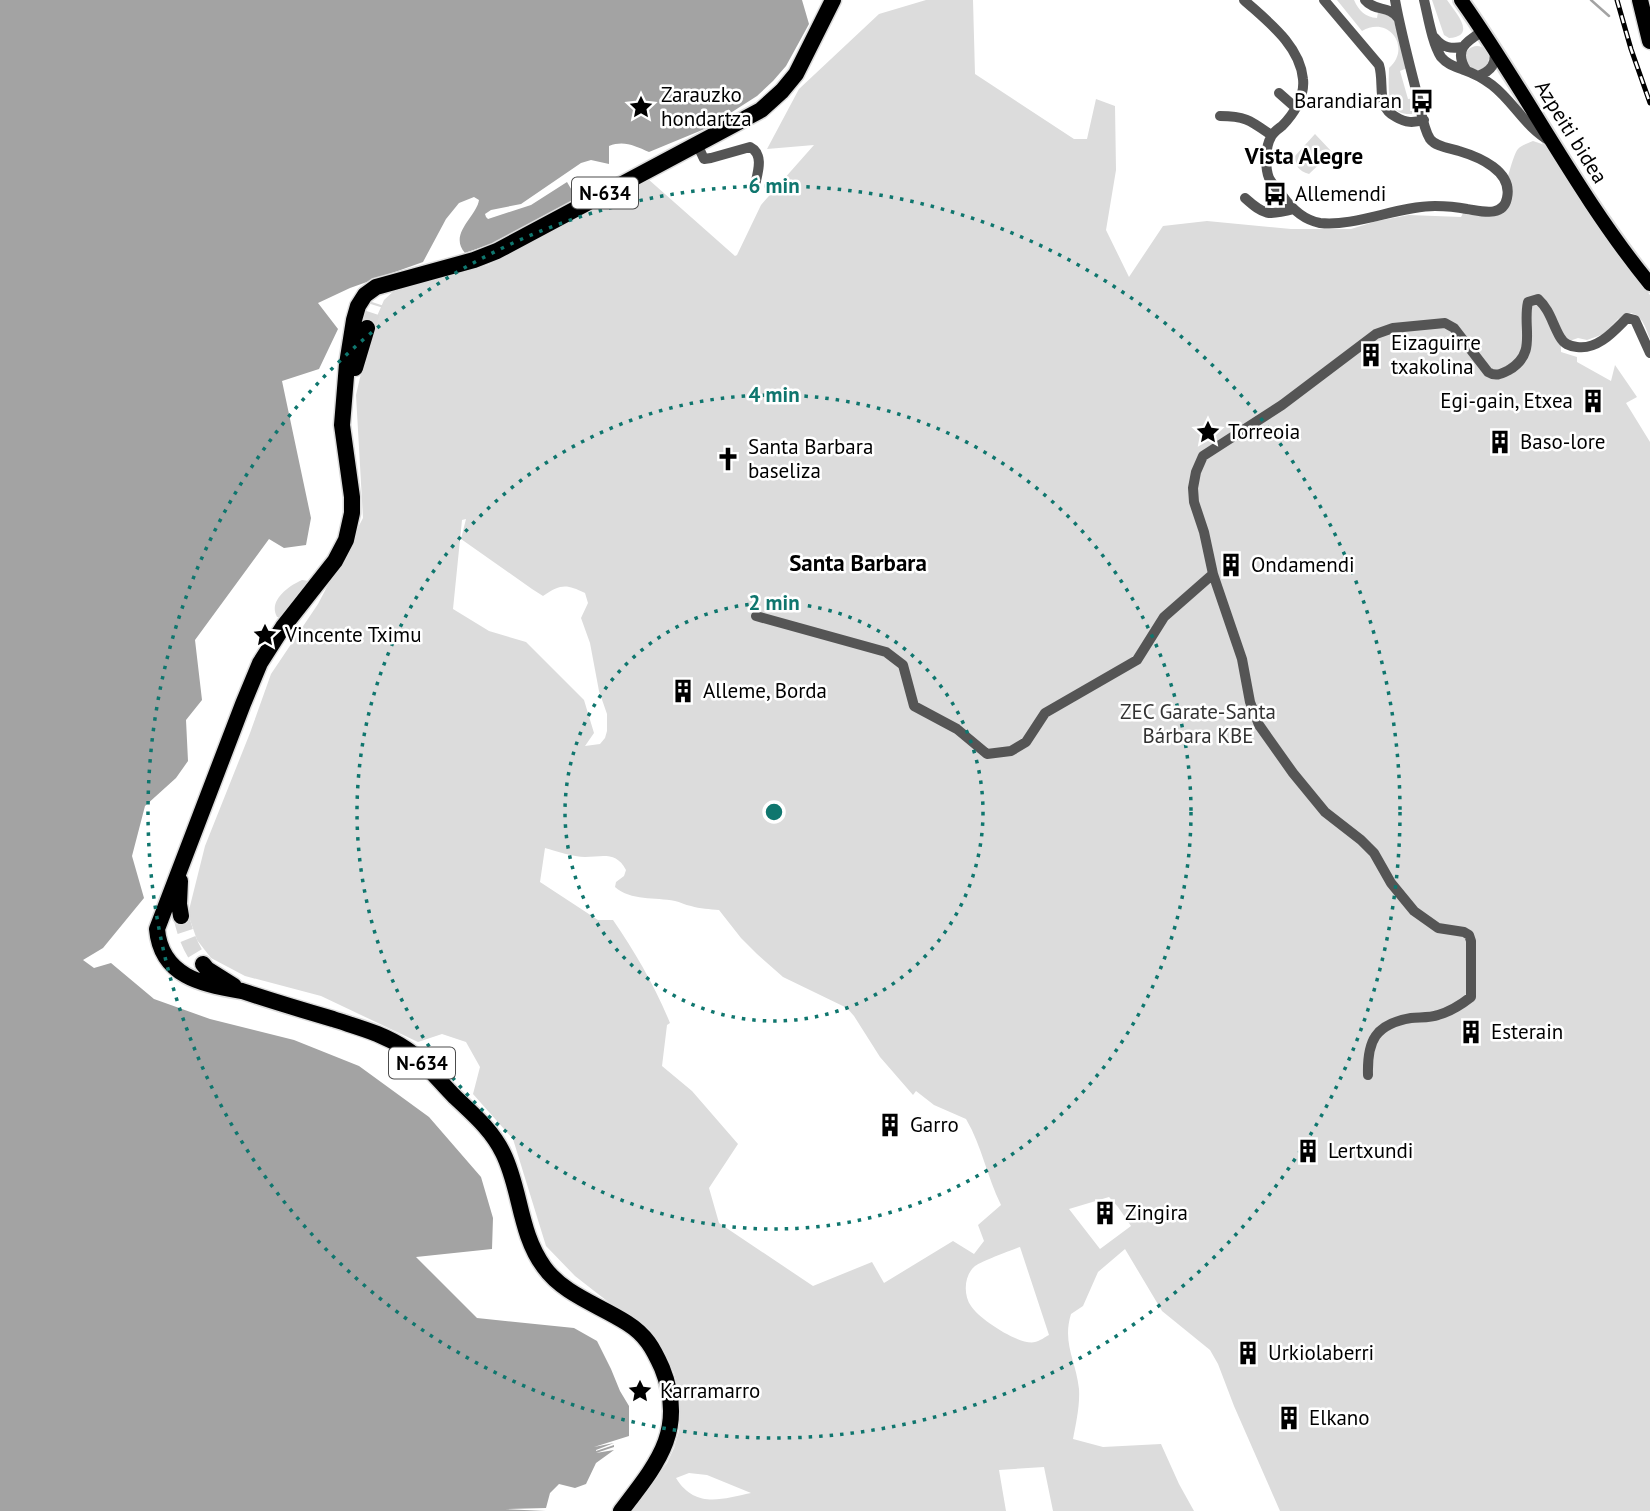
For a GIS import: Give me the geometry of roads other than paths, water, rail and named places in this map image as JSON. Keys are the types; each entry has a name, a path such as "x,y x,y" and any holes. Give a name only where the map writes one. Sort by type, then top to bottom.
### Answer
{"highway":[{"name":"N-634","path":"621,1511 654,1468 662,1453 669,1430 669,1390 655,1350 646,1339 628,1324 568,1290 545,1269 530,1241 508,1164 493,1135 409,1051 384,1035 242,991 224,989 190,978 172,967 158,939 158,929 260,663 283,627 335,561 346,540 352,513 352,497 342,425 354,320 365,295 376,287 397,280 474,260 497,251 753,114 782,92 796,74 833,0"},
{"path":"1640,0 1650,41"},
{"path":"375,303 382,290 397,280"},
{"name":"N-634","path":"344,404 367,328"},
{"name":"N-634","path":"181,916 179,904 182,862"},
{"name":"N-634","path":"203,964 242,991"}],"main road":[{"name":"Azpeiti bidea","path":"1461,0 1494,47 1604,222 1650,284"}],"street":[{"path":"1244,0 1275,28 1296,56 1304,80 1296,108 1271,135 1267,147 1269,178 1294,209 1309,220 1321,223 1354,221 1412,208 1436,206 1485,212 1502,208 1508,192 1498,170 1463,152 1436,144 1430,138 1398,18 1389,3 1374,8 1365,0"},
{"path":"1324,0 1379,65 1382,99 1388,113 1407,122 1424,120"},
{"path":"1424,0 1438,52 1445,61 1495,87 1537,134 1552,142"},
{"path":"1466,70 1461,61 1463,47 1483,31"},
{"path":"1433,35 1446,47 1463,47"},
{"path":"1478,76 1492,67 1494,47"},
{"path":"1279,93 1296,108"},
{"path":"1220,117 1250,120 1271,135"},
{"path":"697,144 704,159 750,147 756,150 759,166 755,185"},
{"path":"1245,198 1262,213 1279,214 1294,209"},
{"path":"1368,1075 1370,1044 1383,1027 1402,1020 1437,1016 1471,997 1471,941 1469,935 1464,932 1438,928 1414,911 1391,883 1374,853 1362,840 1325,812 1293,773 1259,724 1250,702 1242,659 1213,574 1194,502 1196,472 1203,456 1282,405 1376,334 1393,328 1445,323 1454,328 1493,376 1516,366 1524,358 1528,339 1528,302 1538,299 1545,306 1560,338 1568,346 1585,348 1605,339 1627,318 1631,318 1635,320 1650,353"},
{"path":"756,616 886,652 903,665 914,706 957,729 987,754 1011,751 1026,742 1045,713 1137,660 1164,617 1213,574"}],"waterway":[{"path":"1591,0 1609,16"}],"tunnel":[{"path":"367,328 375,303"},
{"path":"181,916 189,942 203,964"}],"railway":[{"path":"1617,0 1650,103"}],"place":[{"name":"Barandiaran","path":"1422,101"},
{"name":"Zarauzko hondartza","path":"641,107"},
{"name":"Allemendi","path":"1275,194"},
{"name":"Eizaguirre txakolina","path":"1371,355"},
{"name":"Egi-gain, Etxea","path":"1593,401"},
{"name":"Torreoia","path":"1208,432"},
{"name":"Baso-lore","path":"1500,442"},
{"name":"Santa Barbara baseliza","path":"728,459"},
{"name":"Ondamendi","path":"1231,565"},
{"name":"Vincente Tximu","path":"265,635"},
{"name":"Alleme, Borda","path":"683,691"},
{"name":"Esterain","path":"1471,1032"},
{"name":"Garro","path":"890,1125"},
{"name":"Lertxundi","path":"1308,1151"},
{"name":"Zingira","path":"1105,1213"},
{"name":"Urkiolaberri","path":"1248,1353"},
{"name":"Karramarro","path":"640,1391"},
{"name":"Elkano","path":"1289,1418"}],"district":[{"name":"Vista Alegre","path":"1304,156"},
{"name":"Santa Barbara","path":"858,563"}],"park label":[{"name":"ZEC Garate-Santa Bárbara KBE","path":"1198,724"}]}
